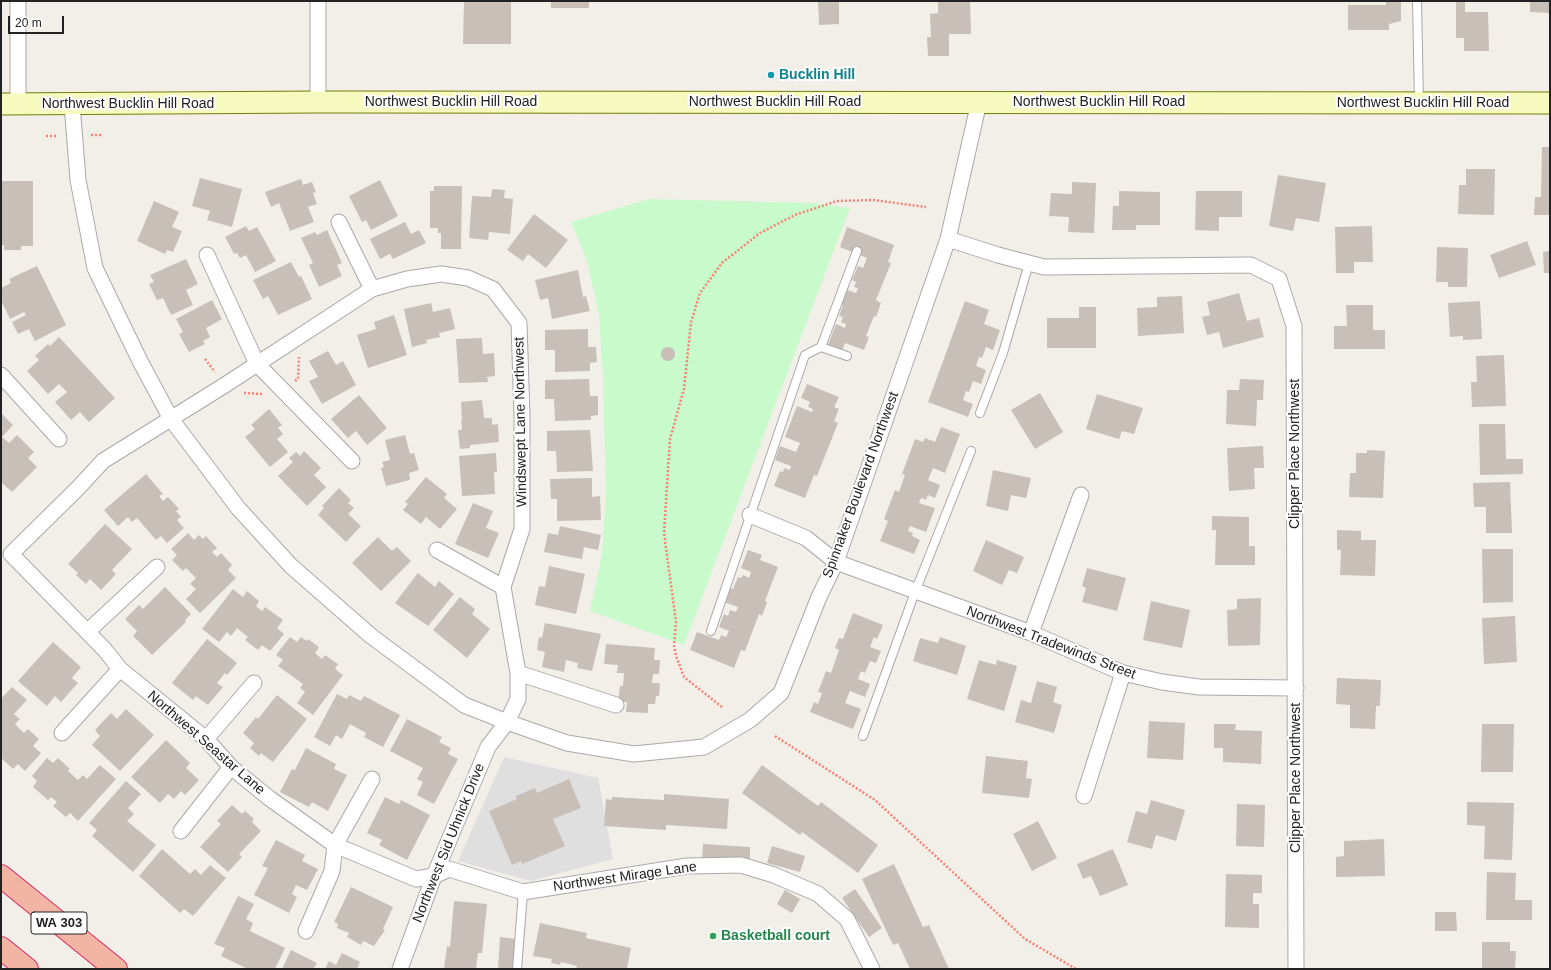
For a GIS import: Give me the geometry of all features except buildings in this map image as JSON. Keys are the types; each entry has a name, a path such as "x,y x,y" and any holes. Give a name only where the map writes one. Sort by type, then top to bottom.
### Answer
{"highway":[{"name":"WA 303","path":"1,876 116,969"},
{"path":"1,948 27,969"}],"main road":[{"name":"Northwest Bucklin Hill Road","path":"10,104 318,102 1550,104"}],"street":[{"path":"10,104 18,1"},
{"path":"318,1 318,102"},
{"name":"Spinnaker Boulevard Northwest","path":"72,104 78,180 95,268 140,361 171,419 238,508 291,566 371,636 464,705 567,743 634,754 704,748 750,720 781,693 819,597 836,562 948,239 979,102"},
{"path":"339,222 372,289"},
{"name":"Clipper Place Northwest","path":"948,239 1044,267 1251,265 1279,279 1294,326 1296,969"},
{"path":"207,255 258,364 352,461"},
{"name":"Windswept Lane Northwest","path":"6,553 78,488 103,461 258,364 372,289 407,279 441,274 468,278 493,289 519,323 522,416 522,529 503,587 518,673 518,699 507,722"},
{"path":"1,375 59,438"},
{"path":"1031,633 1081,495"},
{"name":"Northwest Tradewinds Street","path":"750,515 806,538 836,562 1031,633 1123,673 1162,682 1199,687 1296,688"},
{"path":"437,550 503,587"},
{"name":"Northwest Seastar Lane","path":"6,553 87,632 120,669 206,739 231,767 269,798 335,845 416,879 434,876"},
{"path":"87,632 157,567"},
{"path":"62,734 120,669"},
{"path":"518,673 616,705"},
{"path":"1084,796 1123,673"},
{"path":"206,739 254,683"},
{"name":"Northwest Sid Uhnick Drive","path":"400,969 434,876 488,748 507,722"},
{"path":"181,831 231,767"},
{"path":"306,931 332,871 335,845 372,779"},
{"name":"Northwest Mirage Lane","path":"434,876 450,869 523,892 687,866 741,865 774,875 818,894 848,919 872,969"}],"lane":[{"path":"1417,1 1418,103"},
{"path":"711,631 805,355 821,346 857,251"},
{"path":"980,413 1003,353 1029,263"},
{"path":"821,346 847,356"},
{"path":"863,736 915,592 970,451"},
{"path":"517,969 523,892"}],"path":[{"path":"722,707 684,677 676,656 674,646 676,622 664,533 670,439 684,389 691,322 700,293 722,263 760,233 794,215 837,201 873,200 926,207"},
{"path":"775,736 875,800 1025,939 1076,969"}],"shaded area":[{"path":"504,757 598,778 613,859 531,881 458,861"}],"green space":[{"path":"649,199 813,203 850,208 684,645 590,611 602,554 606,496 603,378 599,315 587,261 571,222"}],"place":[{"name":"Bucklin Hill","path":"771,75"},
{"name":"Basketball court","path":"713,936"}]}
